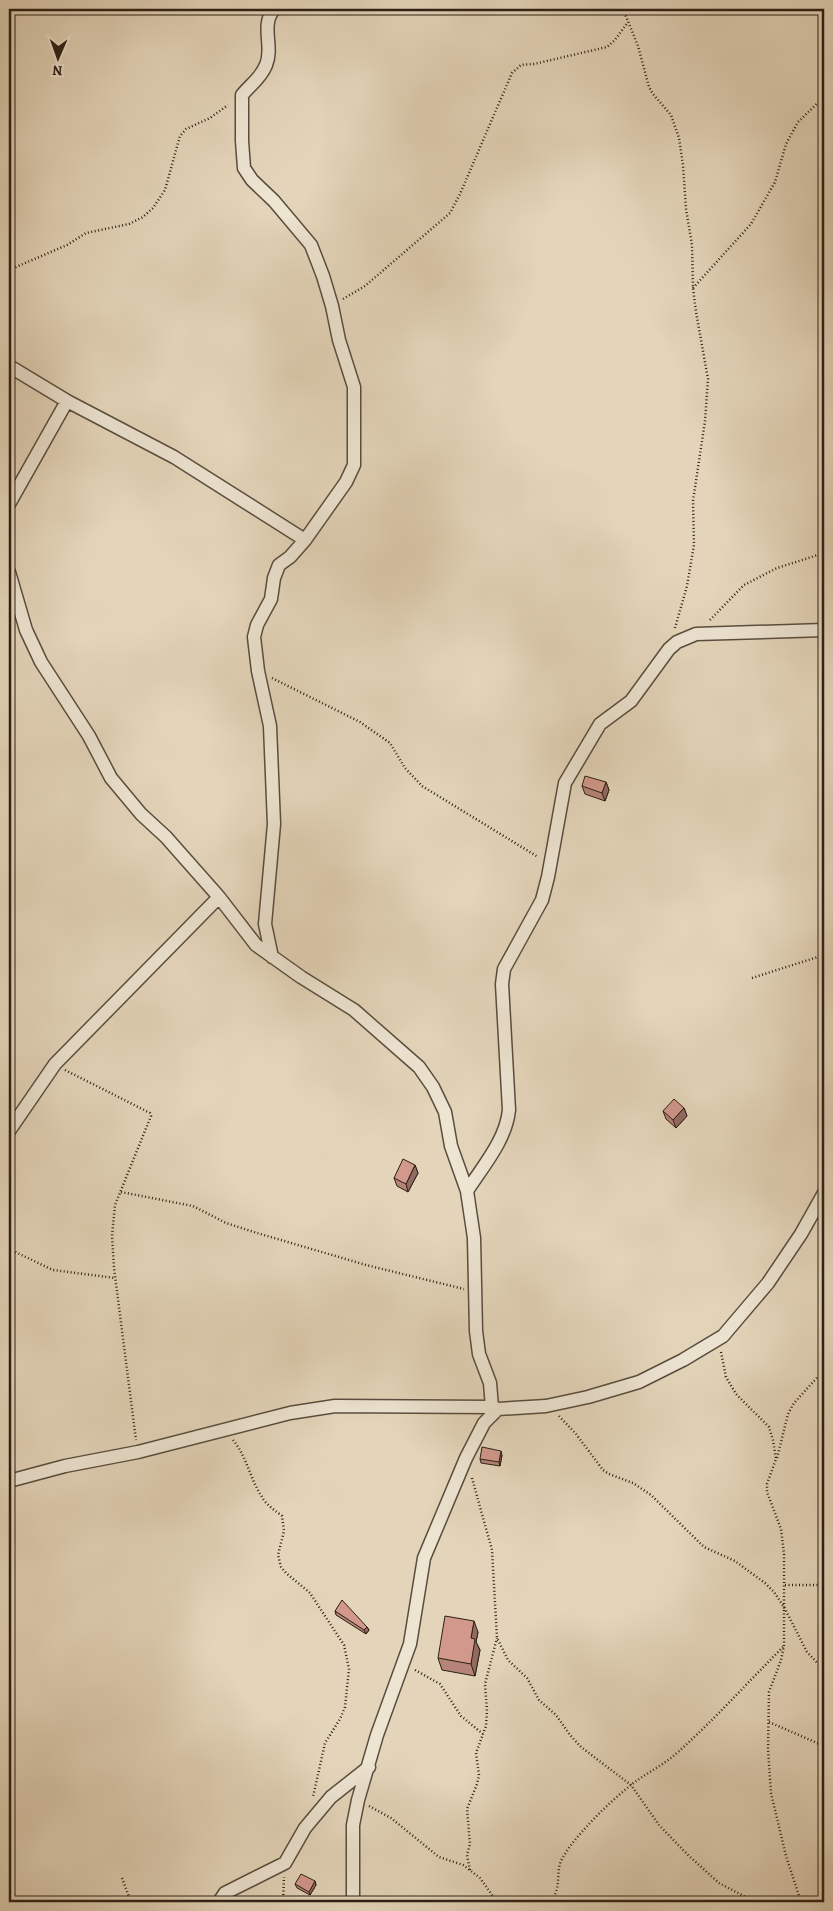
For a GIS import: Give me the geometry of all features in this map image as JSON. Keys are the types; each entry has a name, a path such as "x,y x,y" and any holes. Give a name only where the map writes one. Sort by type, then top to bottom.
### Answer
{"street":[{"path":"272,957 265,924 274,824 270,726 258,671 254,637 257,625 270,600 274,578 279,565 290,557 305,540 346,482 354,465 354,387 339,340 332,306 311,245 274,201 252,180 244,168 242,95 258,78 266,65 269,53 267,23 274,9"},
{"path":"9,366 67,402 174,457 305,540"},
{"path":"9,504 67,402"},
{"path":"9,572 26,630 41,662 89,736 111,778 141,814 166,837 218,897 256,945 354,1010 419,1067 433,1087 445,1112 451,1146 467,1191 474,1238 476,1331 479,1354 490,1383 495,1408 484,1422 466,1458 424,1558 410,1644 377,1735 358,1800 353,1825 353,1902"},
{"path":"467,1191 500,1141 508,1124 509,1110 502,984 504,969 542,900 565,783 600,724 631,701 669,649 677,642 696,634 824,630"},
{"path":"9,1131 55,1064 218,897"},
{"path":"9,1481 65,1466 138,1452 290,1413 334,1406 495,1408 546,1406 588,1397 638,1382 683,1360 723,1336 768,1283 801,1234 824,1192"},
{"path":"218,1902 225,1893 285,1863 305,1828 331,1797 368,1767"}],"path":[{"path":"623,9 638,46 649,87 670,115 679,138 686,209 692,245 693,288 708,379 705,421 693,501 694,545 687,586 669,649"},
{"path":"332,306 365,286 450,213 516,68 521,65 534,64 607,47 615,40 628,22"},
{"path":"9,270 67,245 86,233 129,224 143,217 165,190 180,136 186,128 210,118 242,95"},
{"path":"693,288 751,224 775,182 786,144 798,122 824,97"},
{"path":"696,634 744,585 777,568 824,553"},
{"path":"258,671 360,722 390,743 406,768 422,786 550,864"},
{"path":"752,978 824,955"},
{"path":"55,1064 150,1113 152,1119 115,1205 112,1236 115,1278 138,1452"},
{"path":"121,1192 193,1206 226,1223 257,1233 366,1265 475,1291"},
{"path":"9,1249 53,1270 115,1278"},
{"path":"723,1336 720,1349 726,1377 736,1394 769,1427 776,1459"},
{"path":"801,1902 786,1856 771,1793 768,1749 769,1692 782,1660 785,1585 781,1529 767,1492 767,1484 788,1414 794,1402 824,1370"},
{"path":"546,1406 576,1434 603,1470 633,1483 651,1494 704,1547 734,1562 774,1592 784,1607 807,1652 824,1670"},
{"path":"224,1430 239,1447 262,1498 282,1516 284,1531 278,1555 281,1567 310,1594 344,1645 349,1670 345,1707 340,1719 325,1742 311,1802"},
{"path":"466,1458 492,1550 497,1638 484,1684 487,1712 486,1726 476,1753 479,1776 467,1809 470,1844 467,1855 470,1870"},
{"path":"785,1585 824,1585"},
{"path":"497,1638 508,1660 527,1678 538,1700 556,1715 581,1747 631,1785 659,1825 719,1883 755,1902"},
{"path":"548,1902 557,1893 559,1883 558,1871 561,1861 569,1848 609,1803 631,1785 676,1754 784,1646"},
{"path":"403,1663 440,1684 461,1716 483,1734"},
{"path":"769,1722 824,1746"},
{"path":"358,1800 391,1818 439,1857 463,1865 470,1870 480,1878 497,1902"},
{"path":"283,1902 285,1863"},
{"path":"122,1878 131,1902"},
{"path":"434,1902 442,1898 451,1902"},
{"path":"485,1902 494,1898"}],"building":[{"path":"585,776 606,782 602,793 582,786"},
{"path":"674,1099 684,1108 673,1120 663,1111"},
{"path":"403,1159 415,1165 406,1184 394,1178"},
{"path":"482,1447 501,1451 499,1462 480,1459"},
{"path":"342,1600 367,1627 364,1630 335,1611"},
{"path":"445,1616 474,1621 471,1638 475,1639 471,1664 438,1658"},
{"path":"301,1874 315,1881 309,1892 295,1884"}]}
